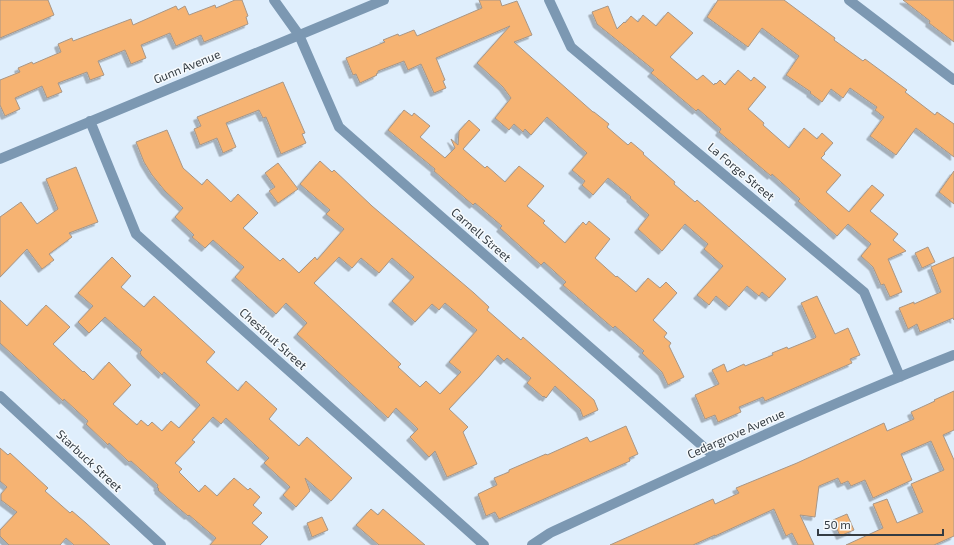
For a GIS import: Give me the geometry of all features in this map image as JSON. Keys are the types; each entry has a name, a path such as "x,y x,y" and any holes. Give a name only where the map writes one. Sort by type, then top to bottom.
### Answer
{"street":[{"name":"Carnell Street","path":"274,0 300,35 338,127 715,457"},
{"name":"Gunn Avenue","path":"0,159 384,0"},
{"name":"La Forge Street","path":"548,0 571,46 864,292 900,377"},
{"path":"849,0 954,80"},
{"name":"Chestnut Street","path":"90,121 136,234 484,545"},
{"name":"Cedargrove Avenue","path":"532,545 550,533 715,457 954,355"},
{"name":"Starbuck Street","path":"0,396 161,545"}],"building":[{"path":"0,0 48,0 54,15 0,38"},
{"path":"235,0 242,0 248,16 246,17 248,24 204,42 201,35 176,46 170,33 141,45 146,58 131,64 125,50 98,61 104,75 90,80 87,72 58,83 62,92 47,98 42,86 15,98 20,109 5,116 0,105 0,80 20,72 18,68 32,62 33,64 61,52 58,44 72,38 73,41 131,19 133,25 176,6 178,10 185,6 189,15 215,5 216,8"},
{"path":"479,0 500,0 502,6 517,1 532,35 514,42 593,112 609,124 607,127 628,145 631,142 644,153 643,154 675,182 674,184 695,202 697,200 786,279 769,298 762,292 759,296 747,286 729,307 716,296 709,305 697,295 723,266 704,249 708,244 685,224 662,251 638,229 649,215 630,198 631,197 608,178 593,195 582,185 585,181 572,170 587,153 547,117 531,135 525,129 523,132 514,124 509,130 495,118 511,98 503,87 477,63 510,26 436,58 445,80 443,81 446,88 434,93 421,64 408,70 404,61 378,71 376,74 377,75 360,83 356,74 353,75 346,58 385,42 383,40 398,34 399,36 414,30 417,36 482,8"},
{"path":"718,0 784,0 835,38 834,40 863,61 865,59 907,90 905,92 935,115 937,112 954,124 954,157 916,128 896,155 870,136 884,117 875,110 877,107 850,88 843,98 831,89 822,102 810,93 811,92 786,75 799,56 762,28 748,47 707,17"},
{"path":"903,0 954,0 954,42 929,23 930,21"},
{"path":"608,6 617,29 631,16 638,22 643,15 656,26 668,12 693,33 670,57 697,80 703,75 714,85 720,80 725,85 738,70 751,81 754,77 766,87 748,109 764,123 763,125 789,148 804,128 817,139 822,133 833,143 821,158 841,175 826,192 849,212 872,185 884,195 870,211 898,234 893,240 906,251 888,259 902,292 890,297 884,284 881,285 873,267 861,256 871,244 848,224 837,236 798,201 800,199 772,174 771,176 719,132 721,129 698,109 696,111 651,73 654,70 597,24 592,12"},
{"path":"283,82 305,133 302,134 306,143 281,154 266,117 263,118 259,110 226,123 236,147 223,153 217,138 200,145 194,129 201,126 197,117"},
{"path":"404,110 412,116 414,113 430,126 420,137 445,158 455,148 451,139 458,145 459,131 469,120 480,130 463,149 485,168 487,166 505,182 519,166 544,186 527,206 545,221 543,223 565,243 583,222 586,225 589,221 610,239 595,258 616,277 617,276 636,292 648,278 660,288 666,282 677,293 653,320 667,333 664,337 671,343 669,346 684,377 668,385 662,372 642,353 644,351 615,326 613,328 563,285 566,282 544,262 541,265 500,228 502,226 475,203 473,205 434,171 435,169 388,130"},
{"path":"167,130 183,168 202,185 207,179 231,202 238,194 258,213 243,228 280,261 283,258 299,273 315,257 317,260 344,229 326,214 330,210 300,184 320,161 332,172 334,170 372,206 474,293 489,307 487,310 521,340 523,337 594,400 598,410 583,417 580,409 555,386 546,398 544,396 543,397 527,383 531,378 507,358 504,361 498,355 449,409 468,427 463,432 477,464 447,477 435,451 429,457 410,437 418,429 396,408 388,418 297,334 307,323 286,303 276,314 235,277 244,267 213,240 205,248 192,237 194,235 175,217 183,208 165,191 152,175 144,162 136,142","holes":["339,257 352,268 361,258 379,273 392,258 414,277 392,301 415,322 432,304 439,310 445,303 477,330 449,362 461,372 440,394 426,381 420,387 398,367 401,364 314,283"]},
{"path":"278,163 298,189 278,203 269,191 275,187 265,173"},
{"path":"76,167 98,222 69,233 72,237 49,254 54,260 42,269 27,249 0,277 0,217 21,202 37,224 58,209 46,179"},
{"path":"954,171 954,204 939,192"},
{"path":"928,247 935,262 922,268 915,253"},
{"path":"112,257 131,276 121,287 144,307 154,296 215,352 206,362 238,391 246,381 277,409 269,419 299,446 307,437 352,478 331,501 305,478 310,491 296,507 283,495 290,487 264,463 269,458 226,418 221,424 213,417 192,440 195,442 175,463 182,469 179,472 199,492 205,485 217,496 234,478 248,490 250,488 260,497 253,505 262,513 252,523 268,537 260,545 210,545 216,538 158,490 158,485 131,461 129,462 109,443 108,445 86,424 88,421 64,399 63,401 0,343 0,300 27,326 46,305 70,327 53,344 93,380 109,362 131,385 113,404 137,425 141,420 148,426 152,422 162,431 171,421 179,428 200,405 164,372 162,375 141,355 140,352 142,350 105,317 89,333 78,322 93,306 78,293"},
{"path":"954,257 954,320 953,318 920,332 917,324 908,329 899,308 914,302 914,304 941,292 931,267"},
{"path":"817,296 835,334 848,328 860,355 850,359 852,363 765,401 763,397 739,407 741,412 718,422 715,415 705,419 695,395 719,384 712,370 724,364 727,372 744,364 745,366 773,355 772,353 787,347 788,349 815,338 816,337 801,303"},
{"path":"954,391 954,430 943,435 954,460 954,536 934,545 846,545 883,528 873,504 887,499 897,523 923,512 911,484 944,470 931,441 901,454 912,480 873,498 865,480 851,486 848,481 841,484 838,478 819,486 815,517 800,515 814,545 798,545 792,533 786,536 774,509 693,545 610,545 713,499 715,504 739,493 736,488 797,463 884,423 887,431 914,419 911,412"},
{"path":"626,426 638,454 629,458 630,461 499,519 495,512 486,516 478,494 497,485 494,478 509,472 509,470 587,437 590,442"},
{"path":"0,448 8,455 10,453 48,488 45,491 70,513 72,511 110,545 74,545 66,538 60,545 9,545 0,536 0,530 17,512 1,500 1,494 7,487 0,481"},
{"path":"371,509 378,515 383,509 425,545 379,545 356,525"},
{"path":"847,514 854,530 840,536 833,520"},
{"path":"322,517 328,530 312,537 307,523"}]}
